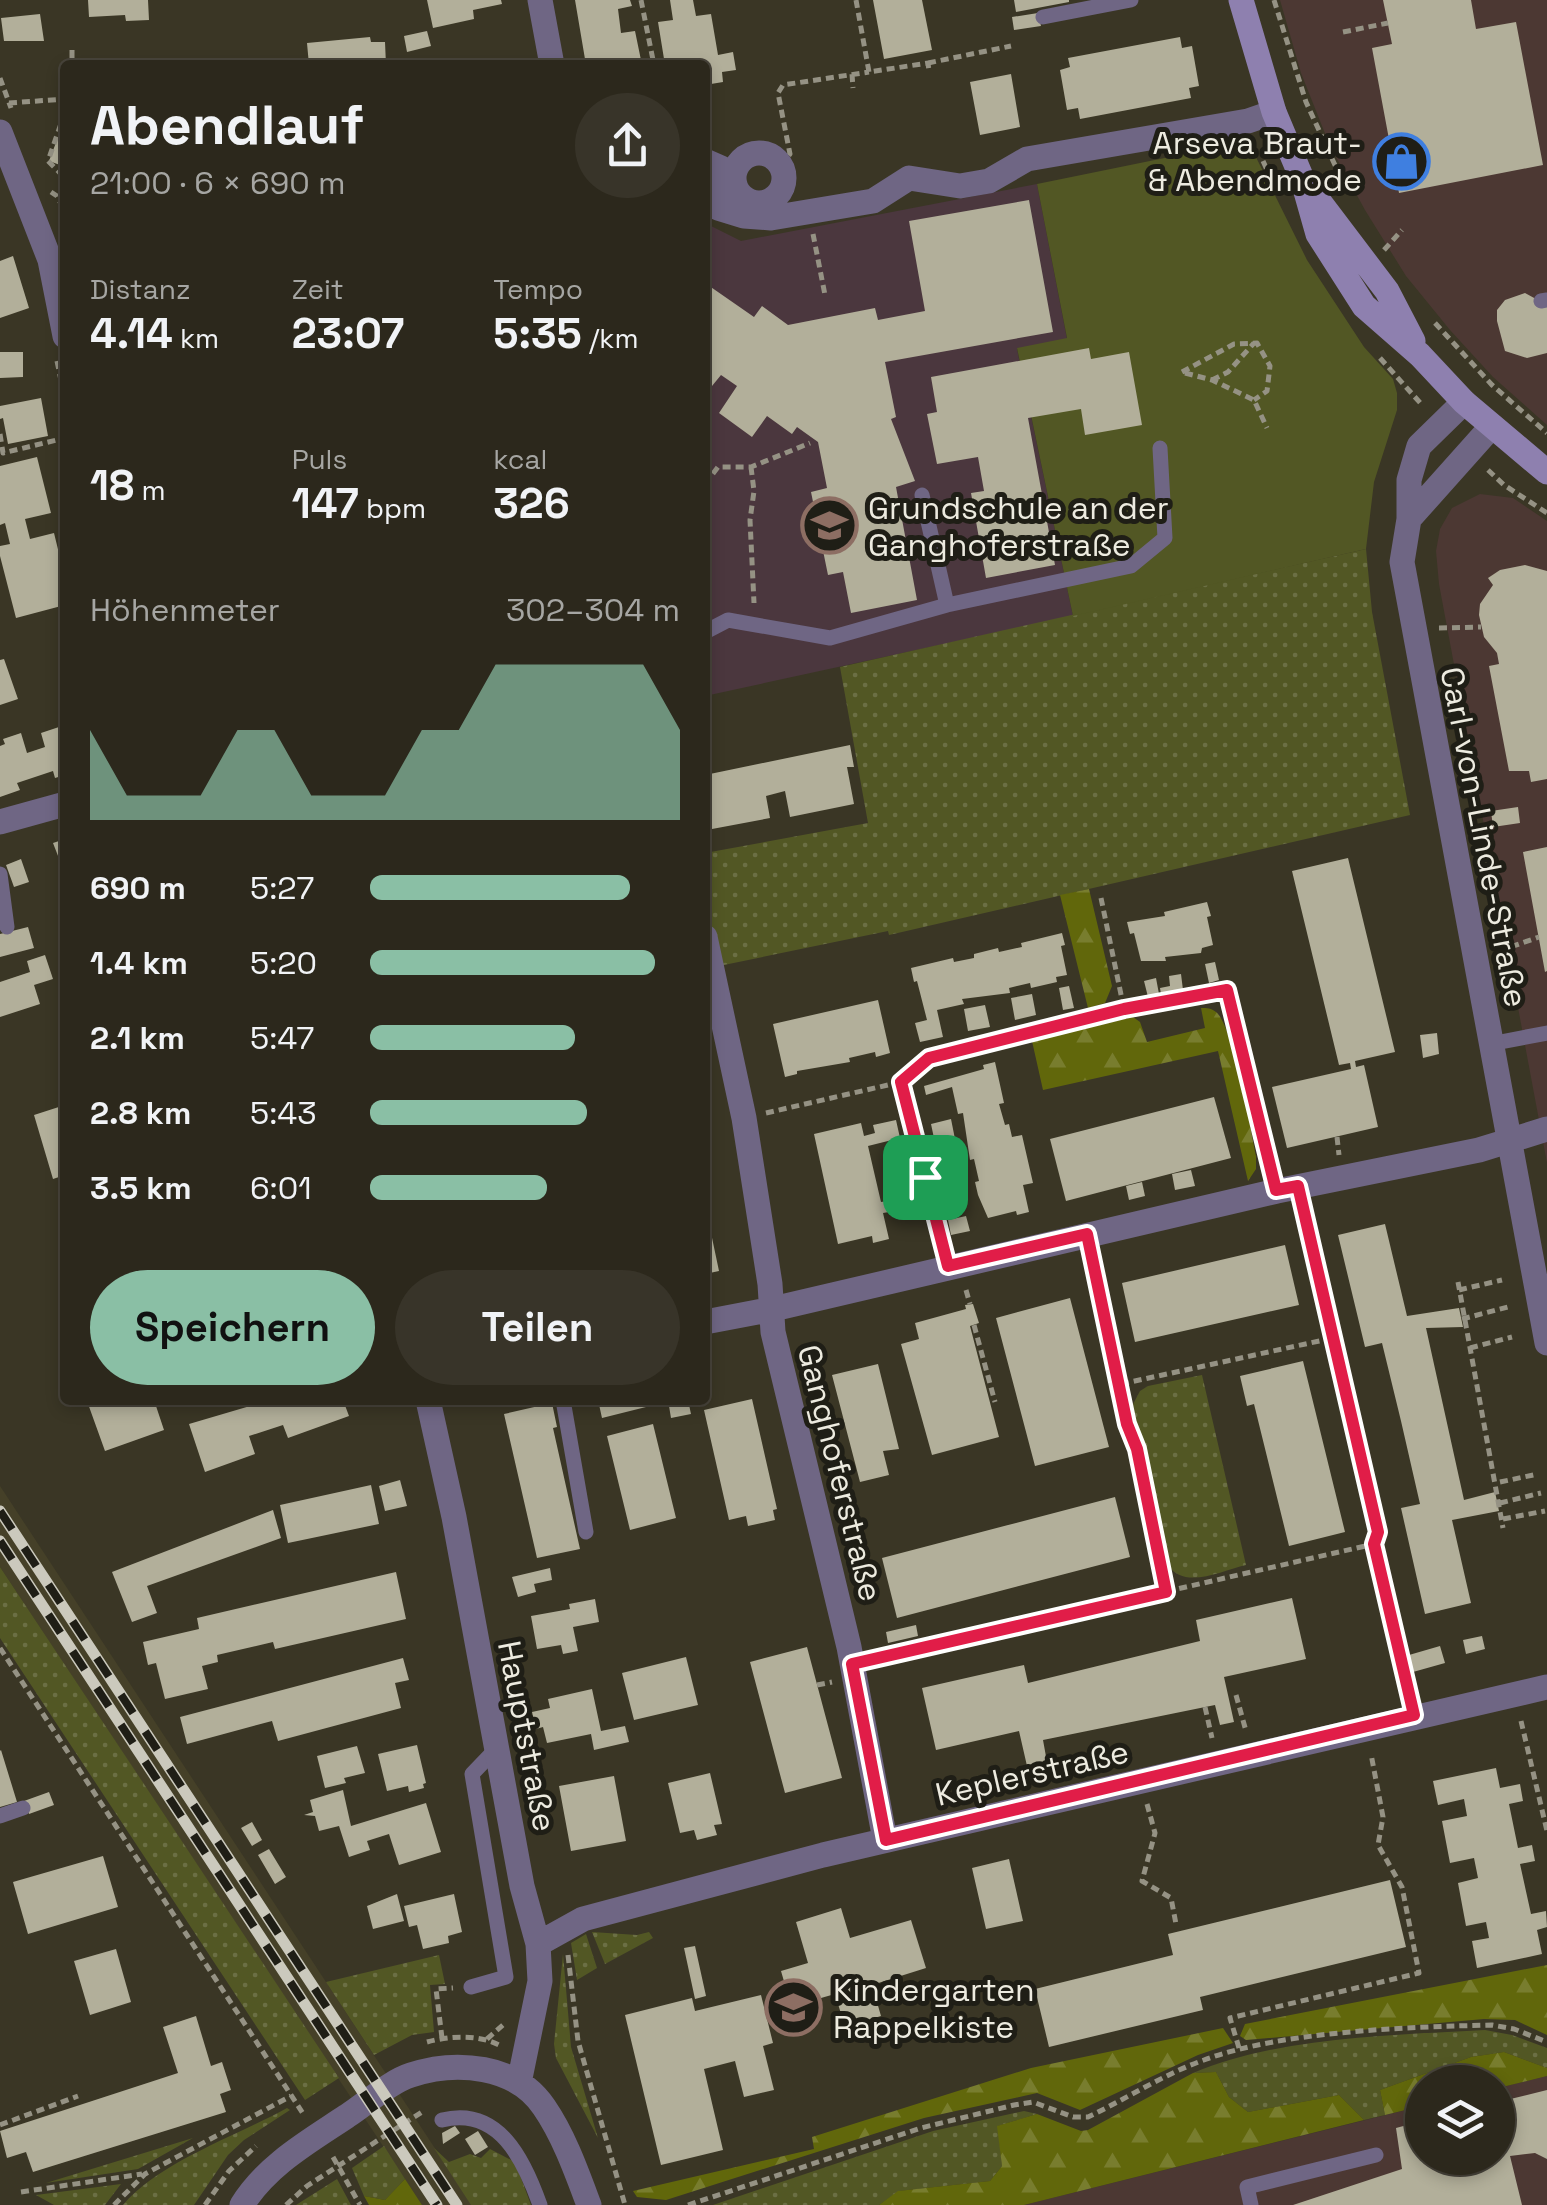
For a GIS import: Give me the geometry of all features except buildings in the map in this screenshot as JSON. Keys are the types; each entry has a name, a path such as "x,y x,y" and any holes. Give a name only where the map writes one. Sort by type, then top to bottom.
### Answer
{"main road":[{"path":"1241,0 1274,112 1303,180 1318,234 1364,306 1420,355 1464,402 1547,472"}],"street":[{"path":"540,0 551,60"},
{"path":"769,210 784,177 774,158 752,154 715,183 718,208 744,216 769,210 808,212 873,201 909,178 960,186 989,181 1027,159 1248,121 1274,112"},
{"path":"0,132 50,260 60,311"},
{"name":"Carl-von-Linde-Straße","path":"1464,402 1419,446 1410,480 1402,562 1547,1343"},
{"path":"1409,519 1492,426"},
{"path":"0,822 60,805"},
{"name":"Ganghoferstraße","path":"710,960 744,1118 774,1332 852,1664 886,1840"},
{"path":"710,1321 1287,1188 1479,1150 1547,1129"},
{"name":"Hauptstraße","path":"429,1405 454,1517 522,1886 538,1944 540,1982 518,2084"},
{"name":"Keplerstraße","path":"538,1944 583,1919 886,1840 1547,1686"},
{"path":"242,2205 255,2184 293,2152 409,2076 465,2067 486,2069 518,2084 544,2106 589,2205"}],"lane":[{"path":"1044,17 1131,0"},
{"path":"710,629 728,620 830,638 947,605 1131,566 1165,538 1160,448"},
{"path":"922,495 947,605"},
{"path":"0,874 7,927"},
{"path":"1490,1044 1547,1033"},
{"path":"563,1405 586,1532"},
{"path":"471,1986 506,1977 472,1774 496,1749"},
{"path":"0,1816 24,1808"},
{"path":"442,2120 460,2116 479,2119 495,2131 525,2163 540,2205"},
{"path":"1251,2205 1247,2186 1376,2155"}],"path":[{"path":"641,0 653,60"},
{"path":"856,0 869,72"},
{"path":"1274,0 1306,102 1350,198"},
{"path":"1343,32 1388,23"},
{"path":"781,166 790,154 778,93 783,85 1010,46"},
{"path":"72,50 72,60"},
{"path":"928,62 929,72"},
{"path":"852,74 853,88"},
{"path":"9,103 60,99"},
{"path":"60,126 48,161 60,173"},
{"path":"808,212 825,294"},
{"path":"1374,239 1382,252 1402,230"},
{"path":"1434,322 1492,385 1547,433"},
{"path":"1212,380 1228,372 1254,343"},
{"path":"1254,400 1267,390 1270,366 1257,343 1234,344 1182,372 1212,380 1254,400 1267,428"},
{"path":"0,434 3,453 25,444 60,439"},
{"path":"710,477 718,467 751,467 810,443"},
{"path":"751,467 756,625"},
{"path":"1440,628 1481,626"},
{"path":"1100,898 1124,1009"},
{"path":"1500,950 1539,938"},
{"path":"744,1118 901,1082 929,1058 1124,1009 1227,990 1333,1338 1378,1532 1374,1544 1414,1715"},
{"path":"901,1082 948,1266"},
{"path":"1087,1234 1166,1592"},
{"path":"1502,1280 1458,1286 1503,1528"},
{"path":"1464,1319 1508,1307"},
{"path":"974,1324 995,1402"},
{"path":"1120,1384 1333,1338"},
{"path":"1470,1348 1512,1338"},
{"path":"1500,1482 1538,1474"},
{"path":"1498,1503 1541,1494"},
{"path":"1503,1520 1544,1510"},
{"path":"852,1664 1374,1544"},
{"path":"0,1648 298,2105"},
{"path":"1236,1695 1244,1724"},
{"path":"1205,1707 1210,1731"},
{"path":"1520,1721 1547,1831"},
{"path":"1239,2048 1230,2018 1419,1972 1402,1887 1378,1845 1383,1817 1366,1726"},
{"path":"1140,1782 1155,1834 1142,1881 1170,1898 1176,1924"},
{"path":"571,1987 578,2041 625,2205"},
{"path":"436,1989 442,2038"},
{"path":"688,2205 921,2128 1014,2104 1032,2102 1073,2117 1088,2118 1200,2061 1239,2048 1322,2036 1476,2025 1514,2029 1547,2042"},
{"path":"0,2125 78,2096"},
{"path":"114,2205 145,2174 292,2096"},
{"path":"286,2205 307,2186 423,2112"},
{"path":"21,2192 145,2174"},
{"path":"344,2174 360,2205"}],"shaded area":[{"path":"1280,0 1547,0 1547,425 1493,377 1406,276 1330,146 1301,73"},
{"name":"Grundschule an der Ganghoferstraße","path":"1037,184 1067,339 1017,349 1073,616 710,695 710,226 741,241"},
{"path":"1480,494 1513,498 1547,521 1547,1163 1439,584 1436,551 1440,529 1452,508"},
{"path":"0,1486 472,2205 422,2205 0,1567"},
{"path":"1547,2076 1547,2205 1024,2205 1405,2110 1405,2175 1515,2175 1515,2084"}],"green space":[{"path":"1248,141 1307,260 1364,347 1393,379 1397,410 1374,482 1366,549 1073,616 1017,348 1067,338 1037,184"},
{"path":"1366,549 1372,612 1410,815 889,935 888,931 719,966 710,916 710,852 868,823 840,667"},
{"path":"1089,889 1112,986 1105,1003 1088,1008 1060,895"},
{"path":"1201,1008 1214,1011 1222,1021 1235,1056 1256,1156 1256,1169 1248,1181 1218,1051 1043,1090 1032,1041 1133,1017 1140,1022 1147,1042 1205,1028"},
{"path":"1202,1375 1246,1565 1193,1578 1168,1565 1131,1408 1140,1391 1148,1386"},
{"path":"0,1567 339,2078 305,2100 0,1638"},
{"path":"592,1932 649,1932 653,1938 605,1964"},
{"path":"586,1934 597,1968 577,1980 571,1943"},
{"path":"563,1954 571,2047 598,2138 556,2058"},
{"path":"439,1955 445,1984 430,1985 434,2032 412,2035 374,2055 326,1982"},
{"path":"1547,1965 1547,2035 1515,2020 1484,2019 1246,2040 1240,2036 1245,2024"},
{"path":"1223,2028 1233,2043 1198,2055 1080,2110 1037,2093 924,2118 666,2200 637,2197 633,2191 814,2149 812,2137 1031,2068"},
{"path":"1485,2030 1512,2035 1547,2048 1547,2068 1504,2052 1449,2065 1405,2065 1405,2081 1380,2090 1385,2115 1364,2120 1339,2095 1248,2112 1229,2097 1216,2072 1193,2073 1262,2052 1375,2036"},
{"path":"1504,2052 1547,2068 1547,2076 1515,2084 1515,2065 1449,2065"},
{"path":"1216,2072 1229,2097 1248,2112 1339,2095 1364,2120 1024,2205 879,2205 898,2191 990,2181 1002,2166 997,2126 1037,2114 1081,2131 1088,2130 1193,2073"},
{"path":"1405,2081 1405,2110 1385,2115 1380,2090"},
{"path":"287,2108 290,2110 228,2155 194,2205 123,2205 178,2162"},
{"path":"1024,2111 1037,2114 998,2126 1002,2166 990,2181 899,2191 879,2205 713,2205 933,2131"},
{"path":"193,2138 138,2169 46,2183"},
{"path":"384,2146 405,2179 385,2200 364,2196 352,2168"},
{"path":"434,2148 449,2162 470,2154 481,2158 490,2149 515,2162 531,2205 471,2205"},
{"path":"337,2179 351,2205 296,2205"},
{"path":"405,2179 422,2205 369,2205 364,2196 385,2200"},
{"path":"121,2184 105,2205 54,2205 36,2195"}],"railway":[{"path":"0,1511 457,2205"},
{"path":"0,1541 437,2205"}],"place":[{"name":"Arseva Braut- & Abendmode","path":"1401,161"},
{"name":"Grundschule an der Ganghoferstraße","path":"829,526"},
{"name":"Kindergarten Rappelkiste","path":"794,2008"}],"route":[{"path":"1227,990 1276,1190 1298,1186 1378,1532 1374,1544 1414,1715 886,1840 852,1664 1166,1592 1087,1234 948,1266 925,1177 901,1082 929,1058 1124,1009 1227,990"}]}
